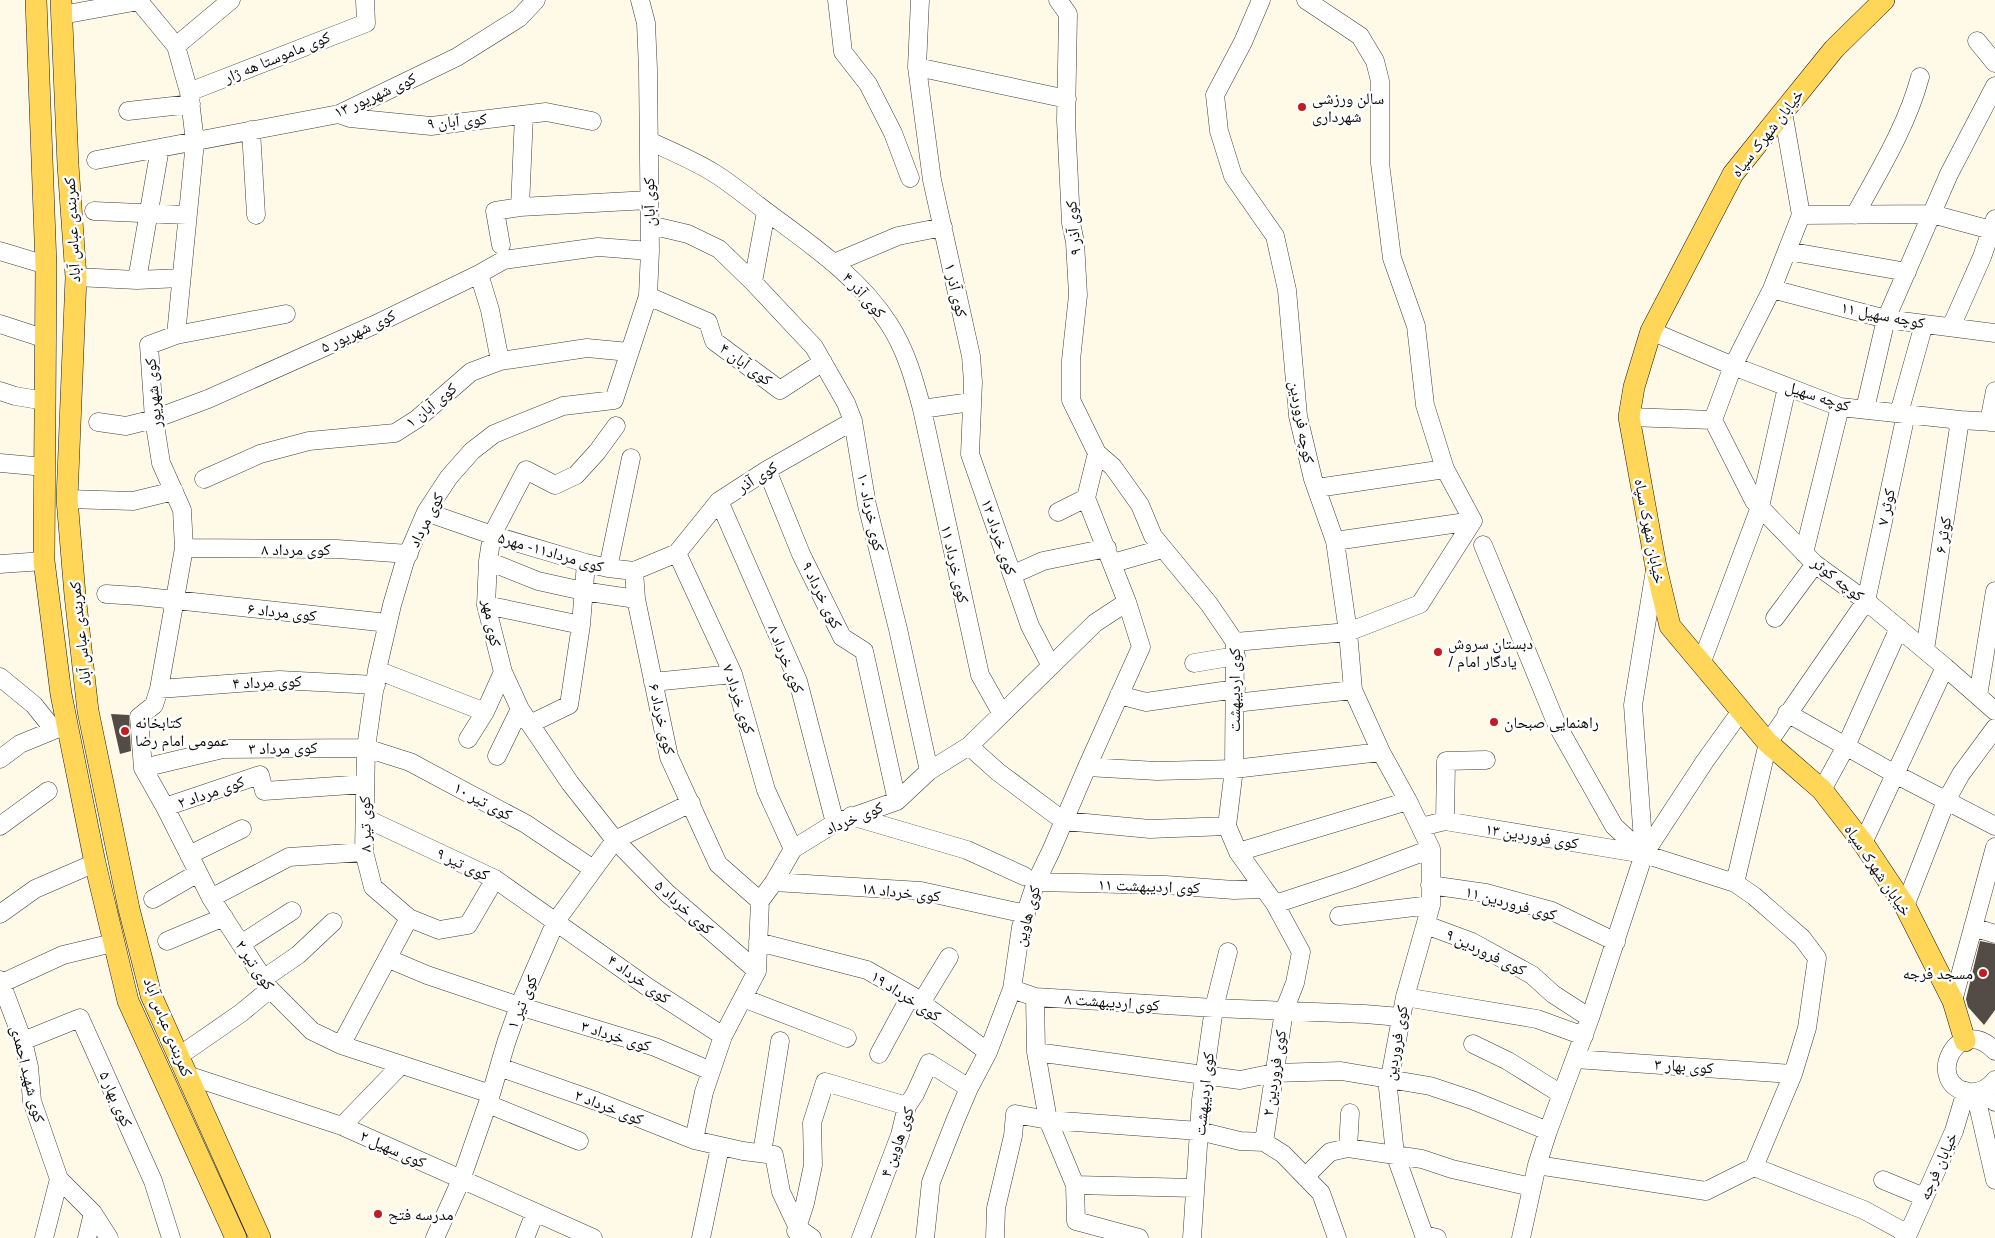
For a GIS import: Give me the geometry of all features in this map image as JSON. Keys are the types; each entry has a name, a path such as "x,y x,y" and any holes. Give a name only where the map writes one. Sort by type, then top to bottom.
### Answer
{"main road":[{"name":"کمربندی عباس آباد","path":"36,0 46,265 44,561 62,694 95,863 128,1001 236,1238"},
{"name":"خیابان شهرک سپاه","path":"1884,0 1834,49 1733,174 1651,331 1634,387 1629,417 1656,567 1670,626 1768,743 1822,790 1863,843 1905,906 1953,1001 1965,1041"},
{"name":"کمربندی عباس آباد","path":"61,8 70,200 76,277 67,499 75,595 88,711 129,909 151,995 260,1238"}],"street":[{"path":"61,8 139,0 176,46 190,98 195,142 176,335 286,314"},
{"path":"176,46 232,0"},
{"name":"کوی ماموستا هه ژار","path":"128,112 190,98 366,22 365,0"},
{"name":"کوی شهریور ۱۳","path":"96,160 339,114 457,56 519,18 536,0"},
{"name":"کوی آبان","path":"614,400 648,296 650,225 648,200 648,69 646,23 640,0"},
{"path":"837,0 843,52 868,84 893,133 910,178"},
{"name":"کوی آذر ۱","path":"920,0 917,67 932,180 971,356 973,382 971,402"},
{"name":"کوی آذر ۹","path":"1058,0 1068,14 1066,120 1071,214 1076,242 1078,295 1072,360 1071,400 1097,453"},
{"name":"کوچه فروردین","path":"1261,0 1243,42 1215,95 1219,131 1233,176 1275,236 1287,290 1298,416 1313,480 1335,541 1348,632 1353,690 1381,752 1408,801 1431,849"},
{"path":"1306,0 1360,36 1375,61 1380,81 1380,163 1392,258 1416,326 1425,404 1445,469 1472,521"},
{"path":"1977,41 1995,63"},
{"path":"917,67 1067,98"},
{"path":"1855,215 1913,103 1920,77"},
{"path":"1864,409 1886,319 1953,165 1995,86"},
{"name":"کوی آبان ۹","path":"339,114 350,118 431,126 546,112 592,120"},
{"path":"1629,417 1713,420 1733,366 1772,289 1801,215 1783,112"},
{"path":"520,207 524,115"},
{"path":"250,130 256,215"},
{"name":"کوی آذر ۴","path":"649,141 692,160 714,173 834,262 867,295 889,324 903,350 922,409"},
{"path":"137,280 160,148"},
{"path":"501,245 496,211 520,207 648,200"},
{"path":"94,210 187,215"},
{"path":"753,282 766,212"},
{"path":"1801,215 1932,214 1994,226 1951,327"},
{"name":"کوی خرداد ۱۰","path":"650,225 688,234 719,248 814,347 824,362 853,421 867,505 898,628 929,771"},
{"path":"834,262 898,236 943,227"},
{"name":"کوی شهریور ۵","path":"98,422 126,426 154,419 208,400 365,329 504,260 598,247 650,251"},
{"path":"0,251 46,265"},
{"path":"1787,251 1907,272"},
{"path":"479,274 490,310 500,361"},
{"path":"76,277 137,280 181,278"},
{"name":"کوچه سهیل ۱۱","path":"1772,289 1886,319 1995,333"},
{"name":"کوی آبان ۴","path":"648,296 708,322 714,341 780,390 824,362"},
{"path":"0,324 46,339"},
{"name":"کوثر ۷","path":"1866,601 1903,414 1924,324"},
{"name":"کوچه سهیل","path":"1651,331 1733,366 1840,407 1992,422"},
{"name":"کوی شهریور","path":"139,717 154,705 159,689 184,548 182,510 161,463 154,419 149,346 176,335"},
{"name":"کوی آبان ۱","path":"204,479 260,454 309,441 395,433 417,419 471,372 500,361 587,348 629,352"},
{"path":"1701,664 1760,507 1787,387"},
{"path":"0,391 15,396 45,401"},
{"path":"1992,422 1995,391"},
{"name":"کوی مرداد","path":"366,748 376,678 388,623 408,554 426,512 454,471 472,450 494,434 564,406 614,400"},
{"path":"922,409 971,402"},
{"name":"کوی خرداد ۱۲","path":"971,402 970,454 1030,626 1051,666"},
{"path":"1774,618 1810,559 1840,407"},
{"name":"کوی خرداد ۱۱","path":"922,409 980,675 1002,714"},
{"name":"کوچه کوثر","path":"1713,420 1754,500 1810,559 1899,628 1995,711"},
{"name":"کوثر ۶","path":"1925,650 1960,420"},
{"name":"کوی آذر","path":"676,553 719,501 766,470 853,421"},
{"name":"کوی مهر","path":"615,840 570,783 520,709 503,672 486,605 488,562 492,535 526,470 555,485 576,475 616,426"},
{"path":"1058,512 1086,498 1097,453"},
{"name":"کوی اردیبهشت","path":"1097,453 1113,467 1124,481 1140,506 1153,536 1209,604 1235,649 1234,769 1227,826 1238,852 1275,904 1301,952"},
{"path":"608,568 631,458"},
{"path":"0,463 45,468"},
{"path":"1317,488 1445,469"},
{"name":"کوی خرداد ۹","path":"766,470 801,554 842,637 864,650 897,801"},
{"path":"67,499 133,501 174,492"},
{"name":"کوی هاوین","path":"924,1238 931,1182 968,1088 988,1052 1012,989 1021,927 1026,914 1030,879 1087,767 1141,647 1110,555 1086,498"},
{"name":"کوی خرداد ۸","path":"719,501 798,681 843,819"},
{"name":"کوی مرداد۱۱- مهر۵","path":"426,512 492,535 608,568 634,571 676,553"},
{"path":"1335,541 1472,521"},
{"path":"1194,662 1235,649 1348,632 1420,604 1472,521"},
{"path":"1483,545 1556,725 1614,826 1644,854 1735,883 1754,896 1802,938 1817,958 1806,1028 1793,1074 1754,1167 1706,1191 1537,1165"},
{"name":"کوی مرداد ۸","path":"184,548 337,549 408,554"},
{"path":"1012,576 1043,561 1162,549"},
{"name":"کوی خرداد ۷","path":"676,553 733,674 766,790 793,849"},
{"path":"0,564 44,561"},
{"path":"488,562 538,580 583,591 636,599"},
{"path":"530,724 569,705 581,625 586,563"},
{"path":"1644,854 1633,705 1656,567"},
{"name":"کوی خرداد ۶","path":"634,571 636,599 669,758 718,864 760,901"},
{"path":"1978,696 1995,591"},
{"name":"کوی مرداد ۶","path":"106,594 388,623"},
{"path":"1735,883 1768,743 1866,601"},
{"name":"کوی خرداد","path":"760,901 774,882 793,849 843,819 897,801 929,771 970,746 1095,623 1127,602"},
{"path":"486,605 581,625"},
{"path":"1822,790 1846,746 1899,628"},
{"path":"1863,843 1945,667"},
{"path":"468,739 486,712 503,672"},
{"path":"653,682 733,674"},
{"name":"کوی مرداد ۴","path":"159,689 279,680 376,678 486,712"},
{"path":"0,759 20,744 54,730 34,706 4,685"},
{"path":"1119,695 1146,702 1353,690"},
{"path":"497,756 520,709"},
{"path":"1521,1238 1537,1165 1561,1094 1584,1036 1644,854 1741,711"},
{"path":"1788,713 1895,774 1995,826"},
{"name":"کوی تیر ۲","path":"139,717 143,768 166,807 211,898 267,984 312,1031 341,1045 401,1065 490,1099 579,1141"},
{"path":"1905,906 1946,801 1961,774 1995,728"},
{"path":"970,746 998,772 1061,818 1150,828 1227,826"},
{"name":"کوی مرداد ۳","path":"143,768 223,749 366,748"},
{"name":"کوی تیر ۸","path":"366,748 364,852 373,887 409,918 439,930 468,925 495,879"},
{"name":"کوی تیر ۱۰","path":"366,748 410,762 526,824 593,868"},
{"path":"1087,767 1157,771 1234,769 1381,752"},
{"path":"1445,821 1446,761 1486,760"},
{"name":"کوی مرداد ۲","path":"166,807 260,775 264,791 364,784"},
{"path":"0,826 48,791"},
{"path":"1238,852 1408,801"},
{"path":"615,840 691,803"},
{"name":"کوی تیر ۹","path":"365,818 495,879 556,921"},
{"path":"843,819 967,850 1030,879"},
{"name":"کوی فروردین ۱۳","path":"1421,827 1445,821 1644,854"},
{"path":"189,854 242,829"},
{"name":"کوی تیر ۱","path":"435,1238 460,1180 490,1099 519,1006 556,921 615,840"},
{"name":"کوی خرداد ۵","path":"615,840 667,893 757,971"},
{"path":"1953,1001 1995,847"},
{"path":"1275,904 1431,849"},
{"name":"کوی فروردین","path":"1431,849 1431,905 1404,997 1389,1078 1396,1154 1431,1236"},
{"path":"211,898 289,857 364,852"},
{"path":"0,914 35,889 95,863"},
{"path":"153,899 198,873"},
{"name":"کوی اردیبهشت ۱۱","path":"1030,879 1234,890 1263,889"},
{"name":"کوی خرداد ۱۸","path":"774,882 921,891 1026,914"},
{"name":"کوی فروردین ۱۱","path":"1430,885 1486,893 1552,911 1616,942"},
{"path":"694,1140 711,1071 723,1036 757,971 760,901"},
{"path":"1339,916 1431,905"},
{"path":"241,944 292,911"},
{"path":"167,941 224,917"},
{"path":"341,1045 389,959 409,918"},
{"name":"کوی خرداد ۴","path":"556,921 649,988 723,1036"},
{"path":"183,1065 241,1013 267,984 333,922"},
{"name":"کوی فروردین ۹","path":"1426,925 1472,942 1532,974 1554,994 1590,1018"},
{"path":"1973,927 1995,934"},
{"path":"1,981 63,955 113,942"},
{"name":"کوی خرداد ۱۹","path":"758,942 867,970 916,999 988,1052"},
{"name":"کوی اردیبهشت","path":"1192,1238 1204,1076 1214,1008 1228,952"},
{"name":"کوی فروردین ۲","path":"1264,1142 1284,1010 1295,983 1301,952"},
{"path":"879,1054 916,999 949,957"},
{"name":"کوی خرداد ۳","path":"389,959 427,976 655,1047 711,1071"},
{"name":"کوی شهید احمدی","path":"1,981 29,1067 32,1101 59,1179 92,1214 109,1238"},
{"name":"کوی اردیبهشت ۸","path":"1012,989 1035,997 1400,1017"},
{"path":"1035,997 1036,1052 1048,1120 1075,1185 1076,1221 1139,1238"},
{"path":"1404,997 1537,1019 1584,1036"},
{"path":"743,998 847,1038"},
{"name":"کوی بهار ۵","path":"22,1042 80,1018 153,1180 171,1238"},
{"path":"780,1041 762,1153 774,1155 781,1192 795,1233"},
{"path":"1995,1052 1982,1041 1965,1041 1957,1044 1952,1050 1946,1066 1952,1082 1958,1088 1983,1091 1995,1180"},
{"path":"1472,1044 1508,1061 1561,1094"},
{"path":"1036,1052 1240,1080 1274,1073 1341,1071 1389,1078 1430,1086 1455,1094 1548,1131"},
{"name":"کوی بهار ۳","path":"1575,1059 1793,1074"},
{"name":"کوی هاوین ۴","path":"861,1238 896,1144 907,1106 916,1094 929,1063 968,1088"},
{"name":"کوی سهیل ۲","path":"183,1065 342,1126 593,1238"},
{"path":"342,1126 401,1065"},
{"name":"کوی خرداد ۲","path":"499,1067 596,1101 694,1140 720,1147 762,1153"},
{"path":"795,1233 813,1165 812,1123 825,1082 907,1106"},
{"name":"خیابان فرجه","path":"1906,1236 1954,1131 1983,1091"},
{"path":"1348,1148 1350,1113"},
{"path":"995,1238 996,1208 1013,1136 1015,1114 1048,1120 1199,1131 1240,1141 1264,1142 1283,1154 1322,1193 1337,1238"},
{"path":"702,1238 720,1147"},
{"path":"1305,1176 1330,1152 1348,1148 1422,1159 1452,1169 1532,1188"},
{"path":"1754,1167 1864,1210 1906,1236"},
{"path":"44,1238 59,1179"},
{"path":"1883,1180 1924,1197"},
{"path":"1075,1185 1195,1188"},
{"path":"525,1238 535,1213"},
{"path":"87,1238 92,1214"},
{"path":"795,1233 812,1238"}],"building":[{"name":"کتابخانه عمومی امام رضا","path":"111,714 129,715 131,751 120,754"},
{"name":"مسجد فرجه","path":"1980,941 1995,944 1995,1010 1984,1025 1968,1007 1966,999"}],"place":[{"name":"سالن ورزشی شهرداری","path":"1302,107"},
{"name":"دبستان سروش / یادگار امام","path":"1438,652"},
{"name":"راهنمایی صبحان","path":"1494,722"},
{"name":"کتابخانه عمومی امام رضا","path":"125,731"},
{"name":"مسجد فرجه","path":"1983,973"},
{"name":"مدرسه فتح","path":"378,1214"}]}
